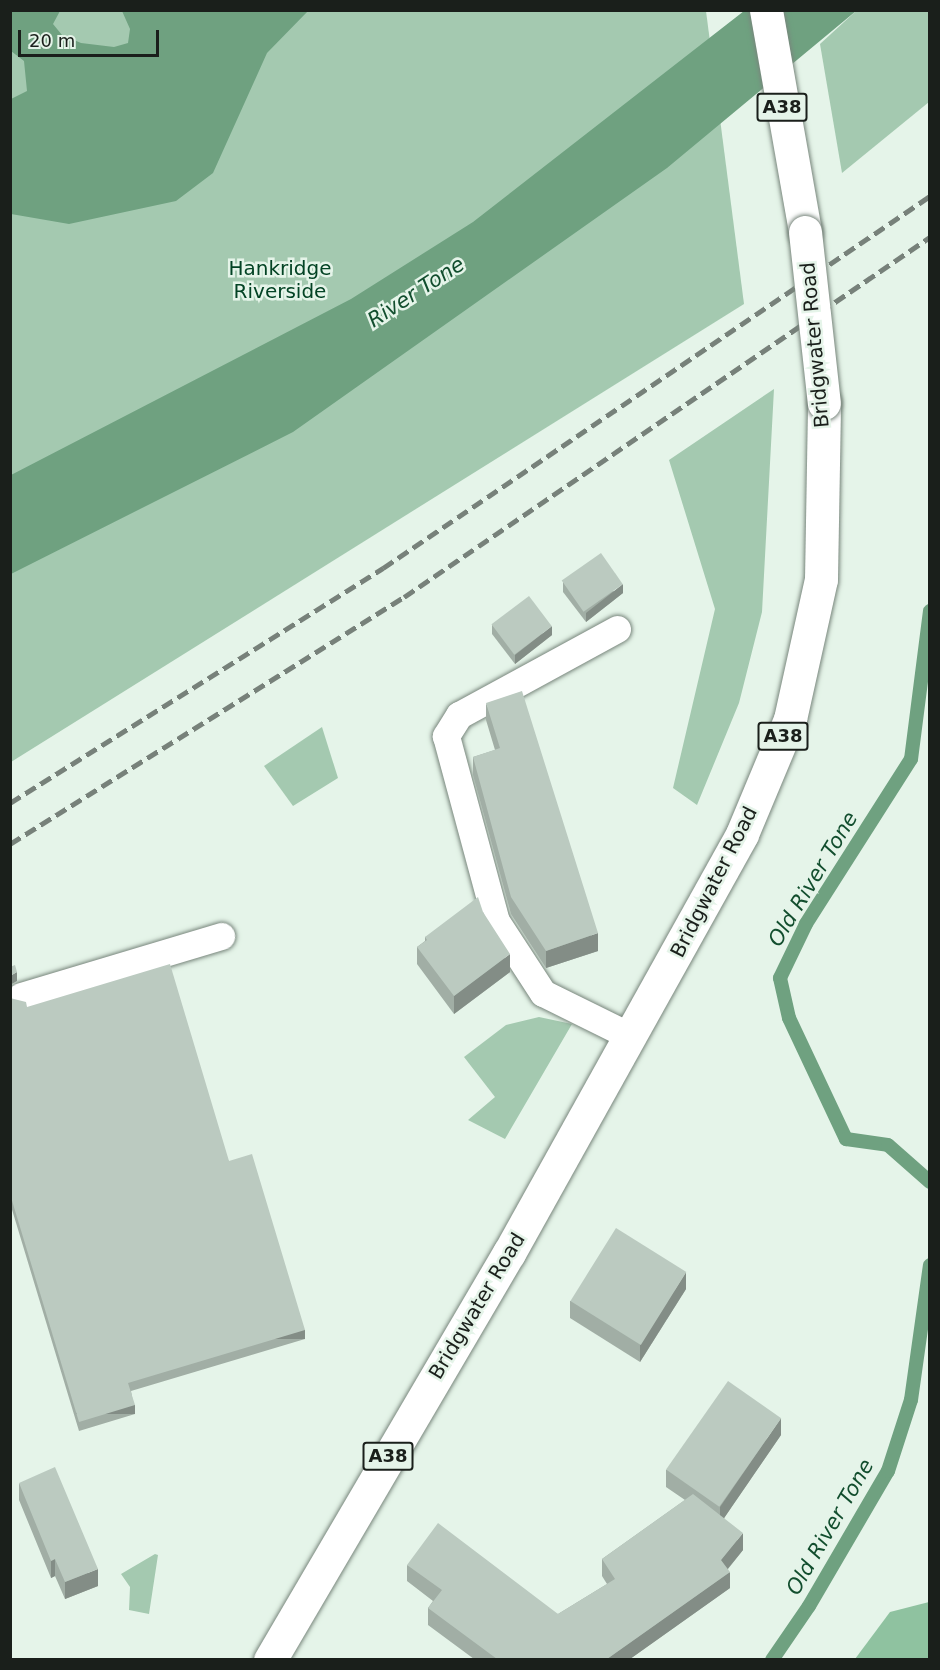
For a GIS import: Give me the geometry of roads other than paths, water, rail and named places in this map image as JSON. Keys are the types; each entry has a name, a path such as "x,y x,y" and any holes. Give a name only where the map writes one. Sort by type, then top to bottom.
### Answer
{"main road":[{"name":"Bridgwater Road","path":"270,1659 632,1037 742,834 790,719 821,579 824,403 802,218 766,10"}],"lane":[{"path":"617,629 459,715 446,736 496,921 543,993 632,1037"},
{"path":"21,996 221,936"}],"water":[{"path":"11,10 60,11 53,24 62,35 81,43 114,47 128,43 130,29 122,11 308,11 267,53 213,173 176,201 69,224 11,214 11,99 27,91 24,61 11,51"},
{"name":"River Tone","path":"744,11 856,11 667,168 293,432 11,574 11,475 351,299 473,222"}],"waterway":[{"name":"Old River Tone","path":"930,611 911,759 806,924 780,978 789,1018 846,1139 888,1145 930,1182"},
{"name":"Old River Tone","path":"772,1660 809,1606 888,1471 911,1400 930,1265"}],"railway":[{"path":"10,803 383,568 930,196"},
{"path":"10,844 404,597 930,237"}],"park label":[{"name":"Hankridge Riverside","path":"280,280"}]}
